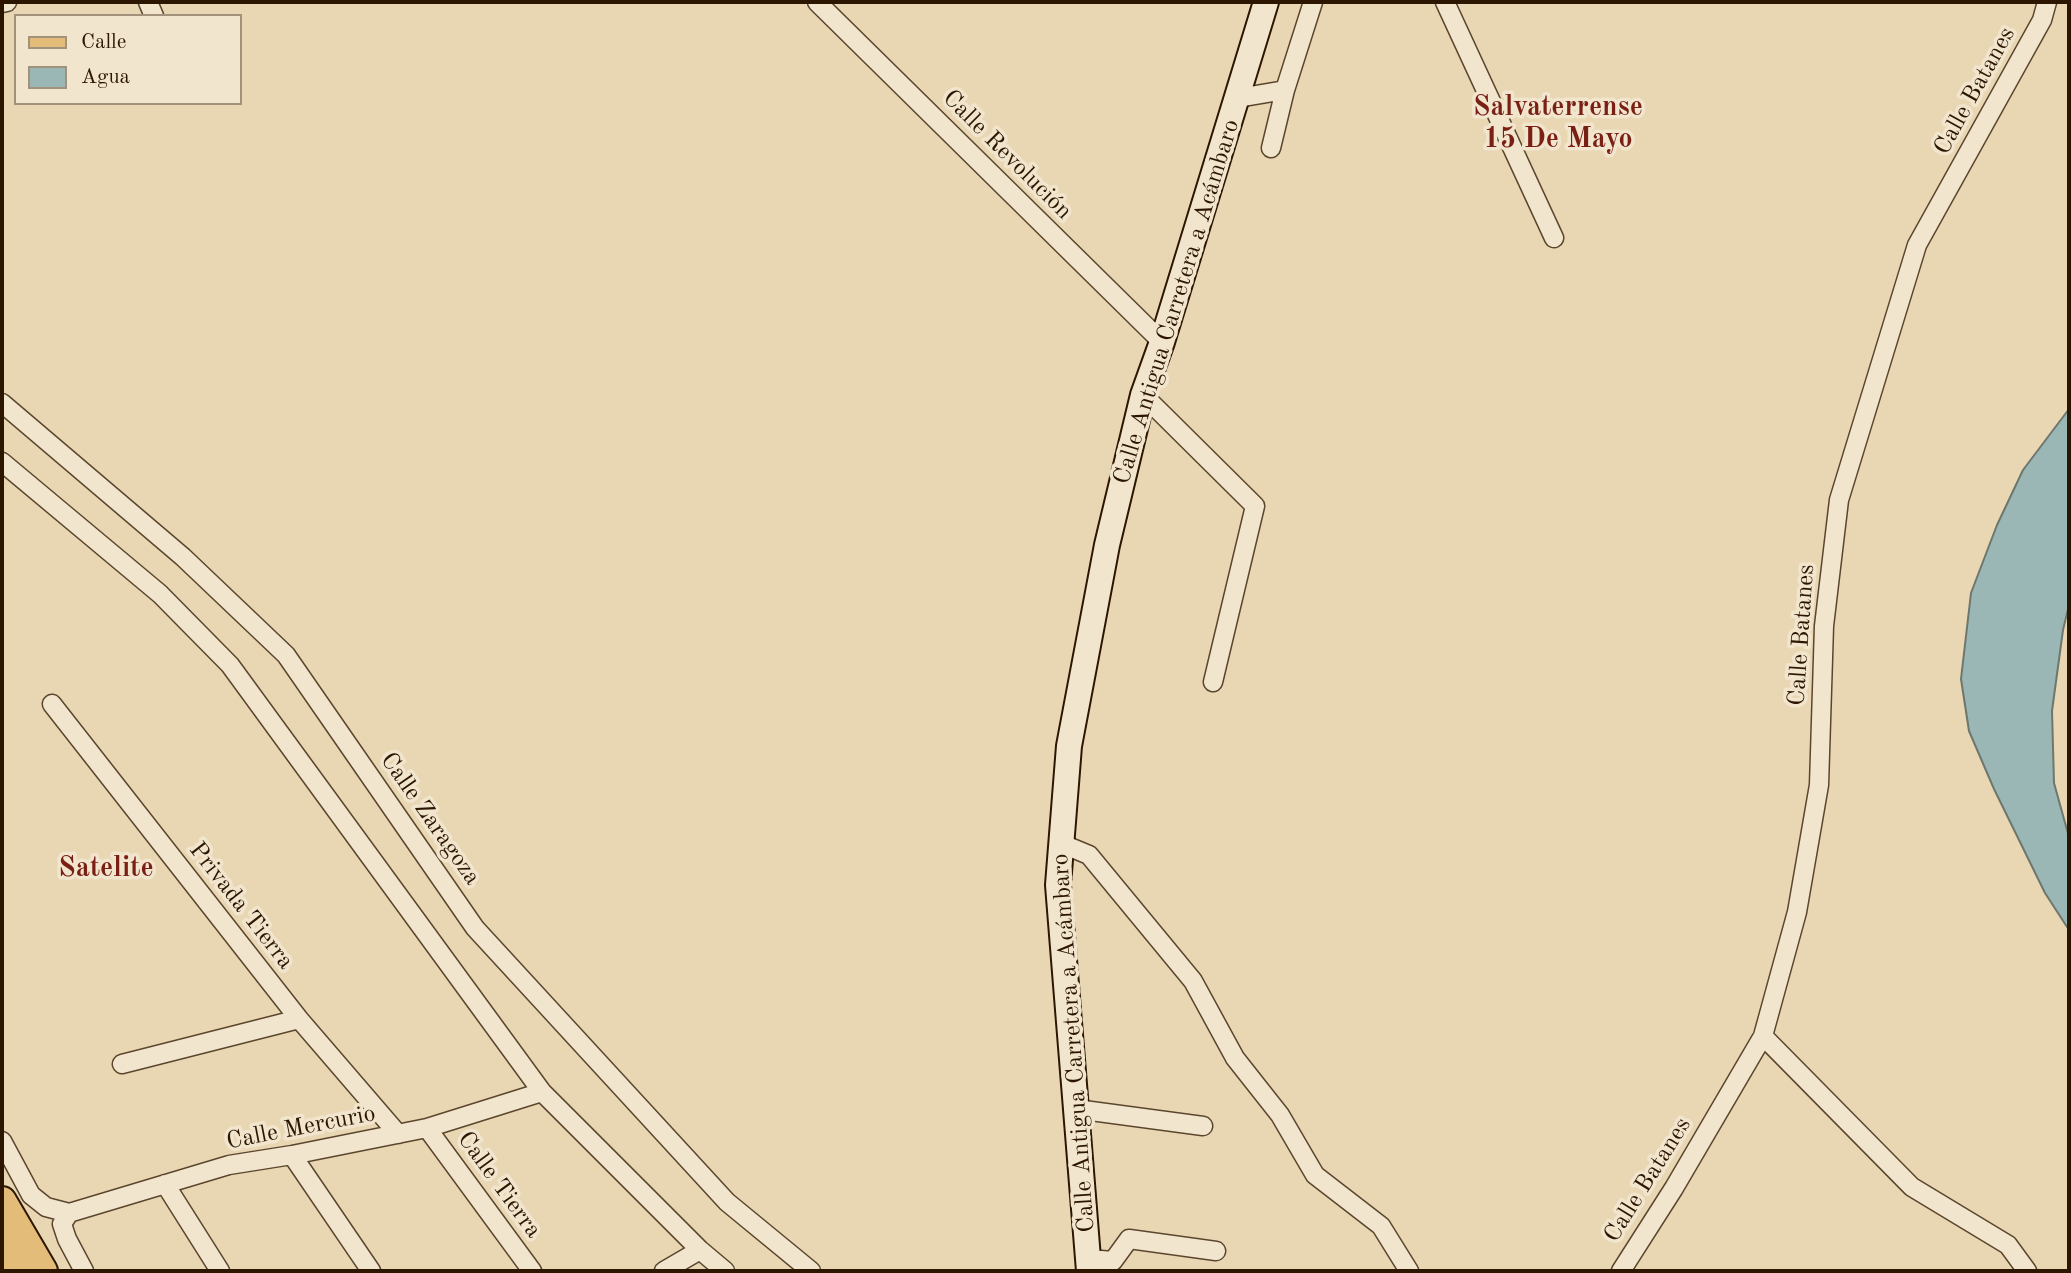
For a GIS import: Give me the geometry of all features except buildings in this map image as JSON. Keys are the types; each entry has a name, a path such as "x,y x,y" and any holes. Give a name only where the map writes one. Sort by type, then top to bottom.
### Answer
{"main road":[{"name":"Calle Antigua Carretera a Acámbaro","path":"1089,1265 1058,885 1069,746 1107,545 1143,395 1162,342 1266,2"},
{"path":"2,1201 43,1271"},
{"path":"2,1240 18,1271"}],"street":[{"path":"2,3 7,2"},
{"name":"Calle Revolución","path":"817,2 1162,342"},
{"path":"1271,148 1285,90 1313,2"},
{"path":"1445,2 1554,237"},
{"name":"Calle Batanes","path":"1620,1271 1674,1188 1763,1036 1797,912 1819,785 1824,626 1839,500 1917,245 2042,20 2047,2"},
{"path":"1238,98 1285,90"},
{"path":"1143,395 1255,506 1213,682"},
{"name":"Calle Zaragoza","path":"2,403 183,557 286,655 475,928 727,1202 811,1271"},
{"path":"2,462 160,593 230,665 542,1092 723,1270"},
{"name":"Privada Tierra","path":"52,704 299,1019 398,1134"},
{"path":"1060,844 1089,855 1193,981 1235,1058 1280,1115 1315,1175 1381,1226 1409,1271"},
{"path":"122,1065 299,1019"},
{"path":"1763,1036 1912,1187 2008,1245 2027,1271"},
{"name":"Calle Mercurio","path":"69,1213 229,1165 427,1128 542,1092"},
{"path":"1076,1109 1203,1126"},
{"name":"Calle Tierra","path":"427,1128 532,1271"},
{"path":"2,1141 31,1195 46,1208 69,1213 62,1224 66,1239 84,1271"},
{"path":"292,1155 371,1271"},
{"path":"165,1184 220,1271"},
{"path":"1089,1265 1113,1261 1129,1239 1216,1251"},
{"path":"664,1271 700,1250"}],"water":[{"path":"2069,409 2069,605 2052,711 2054,783 2069,837 2069,930 2045,893 1969,731 1961,679 1971,593 1997,525 2023,470"}],"district":[{"name":"Salvaterrense 15 De Mayo","path":"1558,124"},
{"name":"Satelite","path":"106,869"}]}
